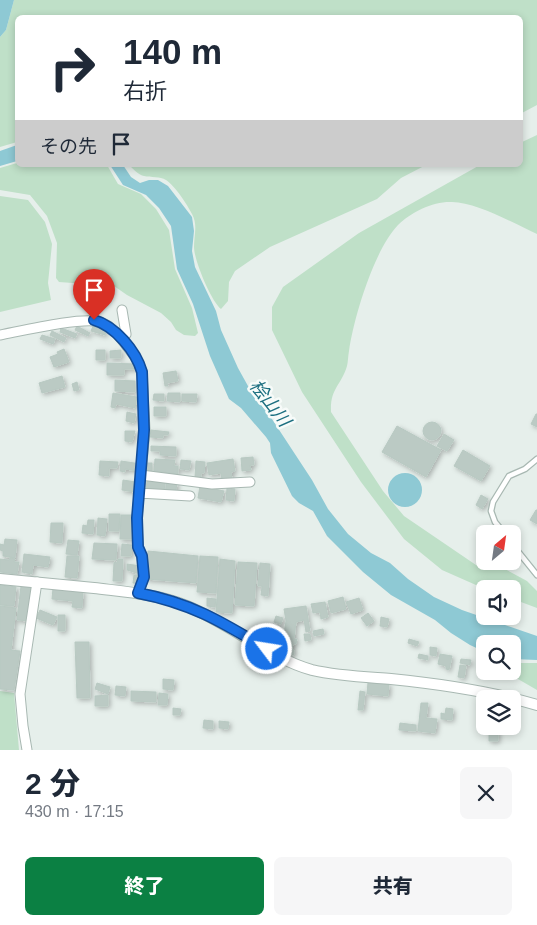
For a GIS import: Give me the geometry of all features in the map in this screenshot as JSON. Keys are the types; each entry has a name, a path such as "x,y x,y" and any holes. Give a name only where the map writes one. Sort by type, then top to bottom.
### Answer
{"street":[{"path":"119,336 126,334 122,310"},
{"path":"0,335 64,323 94,320 102,322 113,329 139,363 142,372 144,430 139,493 138,547 142,556 144,577 138,593"},
{"path":"141,475 212,484 250,482"},
{"path":"139,493 190,496"},
{"path":"0,579 138,593 166,598 216,619 296,664 313,670 457,686 537,705"},
{"path":"27,750 22,726 20,694 37,582"}],"lane":[{"path":"498,525 491,511 493,502 509,476 525,469 537,459"},
{"path":"521,555 537,575"}],"green space":[{"path":"14,0 537,0 537,105 523,112 523,15 15,15 15,143 0,147 0,37 6,30"},
{"path":"537,135 537,234 495,214 472,206 462,203 445,202 430,205 416,212 403,220 389,236 373,267 360,303 347,366 334,392 331,412 383,491 404,516 476,565 476,570 507,570 527,581 537,591 537,608 521,602 521,580 476,580 476,585 442,570 404,539 361,482 302,392 272,330 272,307 283,287 359,233 476,167 523,167 523,142"},
{"path":"15,164 15,167 108,167 118,184 141,194 156,209 169,230 175,269 192,308 198,333 195,336 184,335 176,330 171,322 161,313 114,286 59,282 56,278 57,243 47,216 30,195 0,190 0,168"},
{"path":"131,167 422,167 401,178 377,199 270,247 235,271 229,282 228,301 221,309 208,289 197,261 194,247 195,222 187,205 166,180 147,177 136,172"},
{"path":"0,196 28,200 45,222 52,244 48,283 51,300 0,312"},
{"path":"521,663 537,663 537,690 520,680"},
{"path":"0,691 14,693 19,750 0,750"}],"water":[{"path":"0,0 14,0 6,30 0,37"},
{"path":"15,146 15,162 0,166 0,151"},
{"path":"111,167 124,167 131,177 140,183 158,180 168,186 192,217 194,231 192,251 195,267 216,311 221,330 238,368 253,395 268,413 312,480 328,509 348,534 371,553 390,563 408,579 434,597 476,615 476,625 505,625 537,636 537,660 521,659 521,635 476,635 476,648 451,633 435,620 391,595 363,572 327,536 313,511 299,503 292,496 271,453 270,443 241,408 229,399 210,356 193,304 177,269 171,226 159,208 146,195 123,185"},
{"path":"405,473 417,478 422,490 417,502 405,507 393,502 388,490 393,478"}],"building":[{"path":"77,326 90,333 88,336 75,330"},
{"path":"93,326 106,331 105,335 91,331"},
{"path":"61,328 77,334 75,338 60,332"},
{"path":"52,331 66,338 64,342 50,335"},
{"path":"42,335 55,339 53,344 40,339"},
{"path":"64,349 69,362 54,367 50,357"},
{"path":"96,350 105,350 105,360 96,360"},
{"path":"121,350 121,358 110,358 110,351"},
{"path":"107,363 136,364 136,369 124,369 124,375 107,375"},
{"path":"176,371 178,381 167,383 168,386 165,386 163,373"},
{"path":"62,376 65,387 42,393 39,383"},
{"path":"115,380 135,381 135,392 115,391"},
{"path":"77,382 79,390 74,391 72,384"},
{"path":"113,393 137,397 135,408 116,404 115,408 111,407"},
{"path":"168,393 180,393 180,402 167,401"},
{"path":"154,394 164,394 164,401 153,400"},
{"path":"182,394 197,394 196,402 182,401"},
{"path":"154,407 166,407 166,416 154,416"},
{"path":"127,412 136,414 134,423 126,421"},
{"path":"537,414 537,427 531,424"},
{"path":"428,422 436,422 441,427 439,438 428,440 423,435 423,427"},
{"path":"397,426 441,450 426,477 382,452"},
{"path":"151,430 169,432 168,435 163,435 163,438 150,437"},
{"path":"125,431 135,431 132,442 125,441"},
{"path":"444,434 454,440 447,451 437,446"},
{"path":"151,446 176,447 176,456 160,455 160,451 151,451"},
{"path":"463,450 490,466 481,481 454,466"},
{"path":"253,457 254,465 250,465 251,470 242,471 241,458"},
{"path":"155,459 175,460 174,466 178,466 178,474 154,471"},
{"path":"233,459 235,471 231,472 232,479 222,481 221,473 209,475 207,463"},
{"path":"181,460 191,461 189,470 180,469"},
{"path":"100,461 118,462 117,468 109,468 109,476 99,475"},
{"path":"121,461 141,464 139,471 125,469 125,472 120,471"},
{"path":"196,461 205,462 204,473 201,473 201,478 195,477"},
{"path":"146,463 152,463 152,471 147,471"},
{"path":"123,480 136,482 135,492 122,490"},
{"path":"147,480 165,483 164,492 146,490"},
{"path":"166,482 177,483 176,491 166,490"},
{"path":"200,486 224,491 221,502 198,498"},
{"path":"227,488 235,489 234,501 226,500"},
{"path":"481,495 488,499 482,509 476,505"},
{"path":"537,510 537,524 530,520"},
{"path":"109,514 120,514 119,531 109,531"},
{"path":"121,515 135,515 134,539 120,539"},
{"path":"98,518 107,519 105,536 97,535"},
{"path":"88,520 94,520 93,534 82,533 83,525 87,526"},
{"path":"51,523 63,523 62,543 50,542"},
{"path":"5,539 17,540 15,558 3,556 0,544 4,545"},
{"path":"68,540 79,541 77,555 66,554"},
{"path":"94,543 117,544 116,560 92,559"},
{"path":"122,544 132,545 131,556 121,556"},
{"path":"148,551 198,556 196,583 146,579"},
{"path":"24,554 50,557 48,567 33,565 32,574 22,572"},
{"path":"67,556 79,556 77,578 65,577"},
{"path":"200,556 218,557 216,593 197,592"},
{"path":"10,558 15,559 14,562 19,562 17,574 0,572 0,559 9,560"},
{"path":"118,559 123,559 122,581 113,581 114,562 117,563"},
{"path":"220,559 235,561 232,613 216,612"},
{"path":"238,562 257,563 254,606 235,605"},
{"path":"260,563 270,564 268,596 261,595 262,586 258,586"},
{"path":"127,564 141,566 140,574 127,570"},
{"path":"134,575 140,575 139,584 133,583"},
{"path":"0,585 16,587 14,606 0,605"},
{"path":"21,586 32,587 29,621 17,620"},
{"path":"53,588 83,591 82,608 72,607 73,601 52,599"},
{"path":"343,597 346,609 331,613 328,601"},
{"path":"207,598 216,599 215,607 207,606"},
{"path":"359,598 363,610 351,614 346,602"},
{"path":"325,602 328,617 321,619 320,612 313,613 311,604"},
{"path":"0,606 16,608 11,650 20,651 14,690 0,689"},
{"path":"306,606 310,631 306,632 304,620 296,622 294,639 297,639 292,649 294,650 294,655 281,653 286,621 284,609"},
{"path":"40,610 57,617 53,625 36,618"},
{"path":"368,613 374,621 367,626 361,618"},
{"path":"58,615 65,615 65,631 58,631"},
{"path":"276,616 283,618 281,624 274,622"},
{"path":"381,617 389,619 387,627 380,626"},
{"path":"266,628 273,632 268,641 261,637"},
{"path":"323,629 324,634 314,636 313,631"},
{"path":"304,634 310,634 311,640 305,641"},
{"path":"275,638 282,641 279,647 272,643"},
{"path":"409,639 419,642 417,646 408,643"},
{"path":"75,642 89,642 90,698 77,698"},
{"path":"430,647 437,648 436,656 430,655"},
{"path":"419,654 428,656 428,660 418,658"},
{"path":"440,654 452,656 449,670 446,669 446,666 438,664"},
{"path":"461,659 471,660 470,665 460,663"},
{"path":"460,665 466,666 464,678 458,677"},
{"path":"163,679 174,680 173,690 163,689"},
{"path":"368,682 389,684 388,696 367,694"},
{"path":"97,683 110,687 108,694 95,689"},
{"path":"116,686 126,687 125,696 115,695"},
{"path":"131,691 156,692 156,702 131,701"},
{"path":"360,691 365,692 363,710 358,710"},
{"path":"159,693 168,694 167,705 158,705"},
{"path":"108,695 108,706 95,706 95,696"},
{"path":"421,703 428,703 426,718 437,719 435,733 418,731"},
{"path":"173,708 181,709 180,715 173,715"},
{"path":"446,708 453,709 452,720 441,719 441,713 445,714"},
{"path":"204,720 213,721 213,729 203,728"},
{"path":"219,721 229,722 228,729 219,728"},
{"path":"400,723 416,725 416,731 399,730"},
{"path":"489,735 498,735 498,741 489,741"}],"route":[{"path":"94,320 102,322 113,329 139,363 142,372 144,430 137,518 138,547 142,556 144,577 138,593 166,598 186,605 216,619 267,649"}],"water label":[{"name":"桧山川","path":"270,403"}]}
